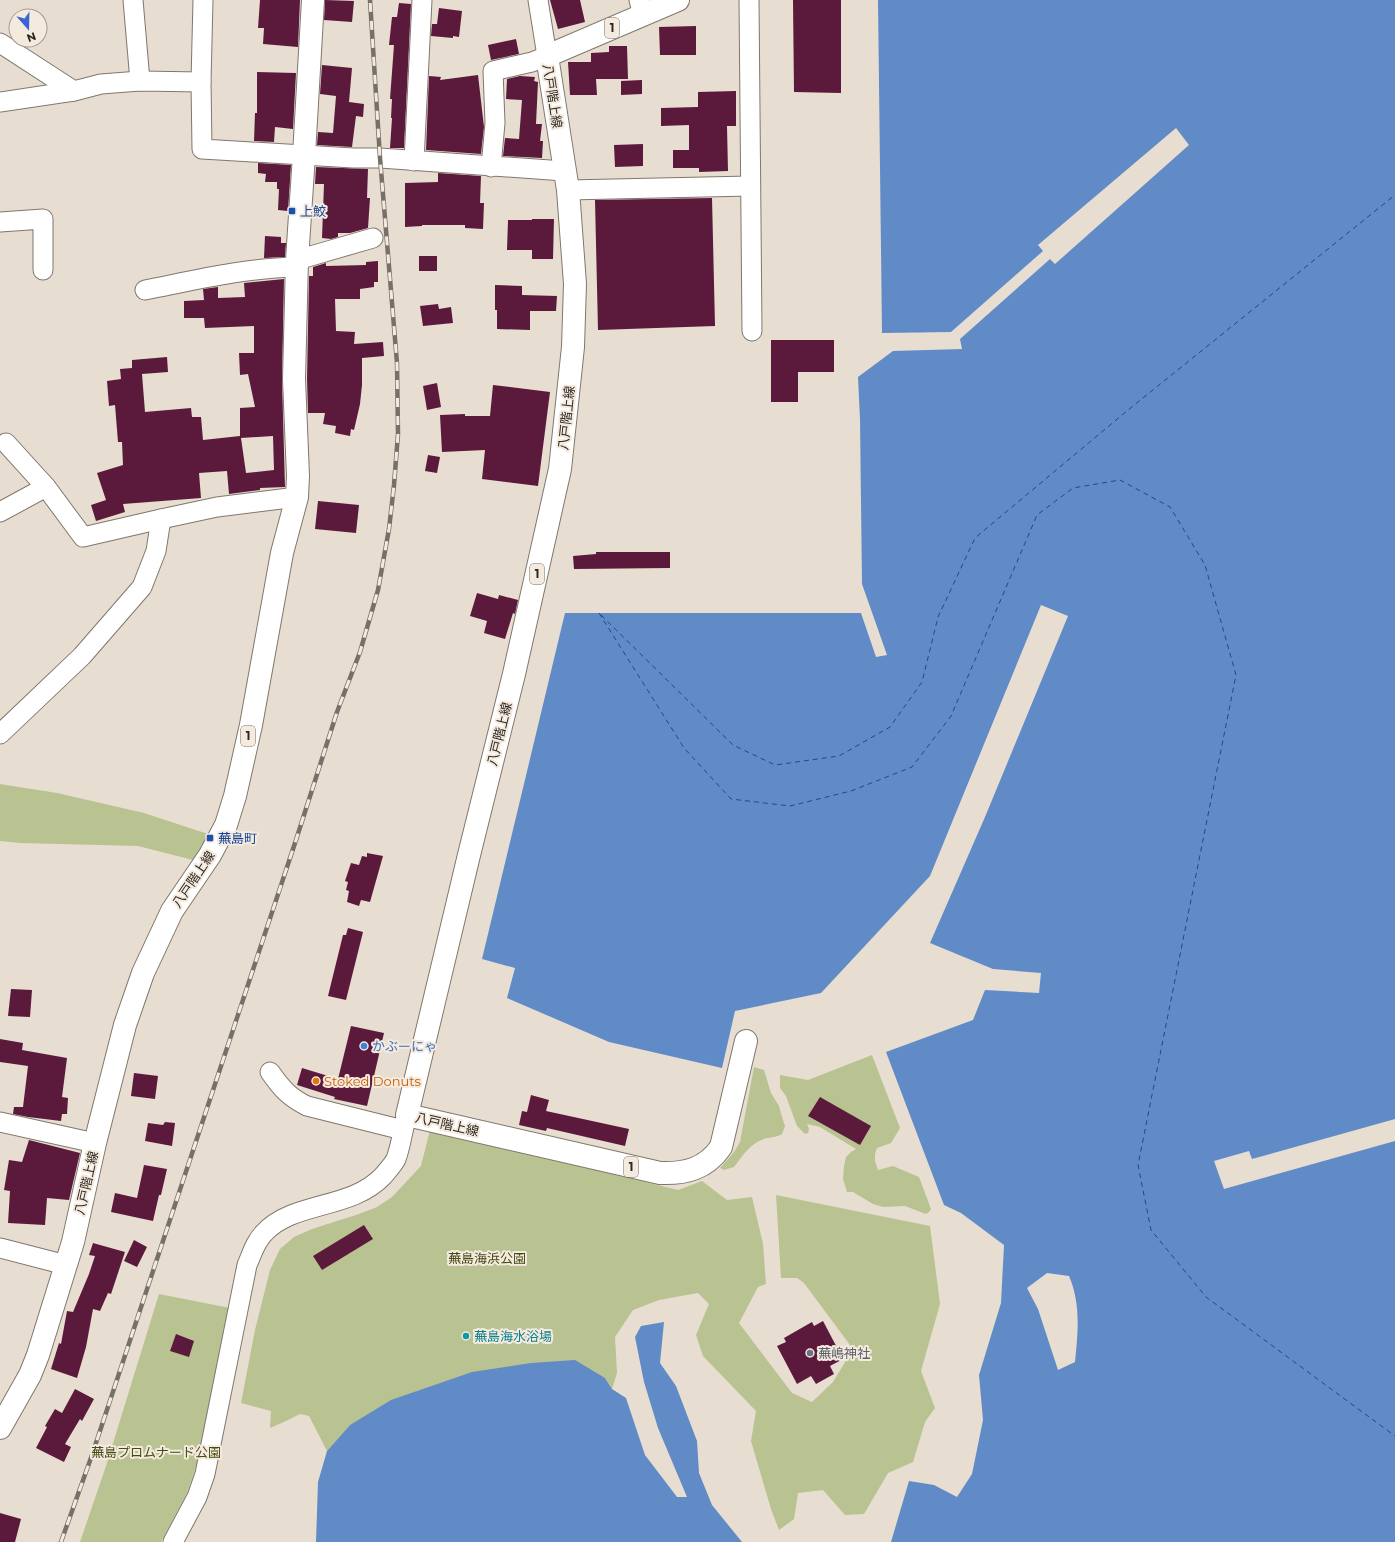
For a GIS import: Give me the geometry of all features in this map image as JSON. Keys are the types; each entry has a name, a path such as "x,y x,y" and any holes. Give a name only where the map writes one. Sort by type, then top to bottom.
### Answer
{"main road":[{"name":"八戸階上線","path":"0,1428 30,1375 38,1355 66,1265 73,1242 95,1143 125,1025 144,972 172,911 210,856 226,825 235,796 251,725 282,553 297,497 298,476 294,379 297,264 313,0"},
{"name":"八戸階上線","path":"678,0 641,8 547,56 566,181 575,284 573,347 560,469 514,674 405,1122 660,1173 672,1174 686,1172 707,1163 716,1155 721,1147 746,1041"}],"street":[{"path":"133,0 140,81"},
{"path":"203,0 201,82 202,149 352,158 414,160 492,167 566,181 750,186"},
{"path":"414,160 422,0"},
{"path":"492,167 495,123 493,71 532,62 547,56 538,0"},
{"path":"749,0 752,331"},
{"path":"0,43 74,91"},
{"path":"0,102 74,91 102,84 140,81 201,82"},
{"path":"0,222 43,219 43,270"},
{"path":"145,290 222,274 297,264 373,238"},
{"path":"6,443 46,487 83,537 217,508 297,497"},
{"path":"0,512 46,487"},
{"path":"0,734 82,656 142,587 156,551 161,519"},
{"path":"173,1542 197,1497 205,1474 247,1265 255,1245 264,1232 278,1222 292,1215 342,1200 364,1191 378,1180 396,1159 405,1122 307,1106 292,1099 280,1087 270,1072"},
{"path":"0,1122 95,1143"},
{"path":"0,1248 66,1265"}],"green space":[{"path":"0,784 57,793 144,813 211,835 197,861 138,846 20,843 0,841"},
{"path":"872,1055 900,1128 891,1143 877,1148 875,1161 878,1170 893,1166 919,1177 931,1209 926,1214 905,1206 883,1207 873,1204 853,1192 847,1192 843,1179 844,1166 846,1157 856,1149 820,1127 807,1124 809,1129 808,1133 805,1134 797,1126 786,1096 780,1088 780,1075 808,1080"},
{"path":"754,1067 764,1070 771,1093 779,1106 785,1126 782,1134 756,1143 734,1167 724,1170 720,1168 734,1152 740,1142"},
{"name":"蕪島海浜公園","path":"430,1130 678,1190 702,1181 727,1200 752,1197 763,1244 766,1284 758,1287 739,1323 792,1393 812,1402 833,1382 853,1349 804,1283 797,1278 781,1278 776,1195 930,1226 940,1304 921,1371 935,1408 925,1422 913,1462 888,1473 864,1514 845,1515 823,1490 798,1493 794,1519 779,1530 771,1509 751,1441 756,1411 703,1356 696,1335 709,1304 698,1293 659,1300 633,1310 615,1337 617,1373 612,1389 605,1378 350,1425 327,1451 309,1416 300,1414 270,1428 271,1411 241,1403 255,1330 270,1270 280,1249 294,1237 312,1229 377,1207 392,1197 421,1166"},
{"name":"蕪島プロムナード公園","path":"159,1294 230,1308 197,1464 186,1495 161,1542 80,1542 106,1466"}],"water":[{"path":"878,0 1395,0 1395,1542 891,1542 909,1481 934,1485 957,1497 972,1474 983,1420 979,1375 1001,1303 1004,1245 961,1213 944,1205 886,1052 973,1020 985,990 1039,993 1041,973 993,969 930,943 985,817 1068,616 1041,605 930,876 821,993 735,1011 722,1068 609,1042 507,998 515,968 482,959 565,613 861,613 876,657 887,655 862,584 858,377 893,351 962,349 960,339 1050,259 1055,264 1189,145 1176,128 1038,245 1043,251 951,332 882,333","holes":["1047,1273 1069,1276 1073,1287 1078,1318 1075,1362 1058,1370 1038,1309 1027,1288"]},
{"path":"664,1322 660,1363 676,1386 697,1441 699,1473 712,1505 742,1542 316,1542 318,1482 327,1451 350,1425 391,1400 472,1372 531,1363 575,1360 605,1378 612,1389 626,1398 645,1455 677,1497 687,1497 658,1428 644,1382 635,1337 641,1326"}],"pier":[{"path":"1395,1119 1395,1141 1224,1189 1214,1161 1249,1151 1252,1159"}],"building":[{"path":"260,0 300,0 298,47 263,44 264,28 258,28"},
{"path":"325,0 354,1 352,22 324,20"},
{"path":"550,0 580,0 585,22 558,29"},
{"path":"793,0 841,0 841,93 794,92"},
{"path":"399,3 411,4 404,148 390,148 392,99 390,99 394,45 389,45 392,17 397,17"},
{"path":"439,8 462,11 459,37 453,36 453,38 431,36 432,24 437,24"},
{"path":"696,26 696,55 660,55 659,27"},
{"path":"516,39 519,54 491,60 488,45"},
{"path":"609,46 627,46 628,79 596,79 597,95 570,95 568,62 591,62 591,53 609,52"},
{"path":"322,65 352,68 349,102 364,104 363,117 356,116 352,147 317,145 318,132 333,133 336,96 320,94"},
{"path":"257,72 296,73 293,129 275,127 274,142 254,141 255,113 257,113"},
{"path":"478,75 484,127 481,154 426,150 429,76 441,77 440,80"},
{"path":"520,76 535,77 534,81 538,82 536,124 542,124 540,141 543,141 542,158 503,156 505,138 519,139 522,100 506,99 507,79"},
{"path":"642,80 642,94 621,95 621,81"},
{"path":"736,91 736,126 727,126 728,171 699,172 699,168 673,168 673,150 689,150 689,125 661,126 661,108 698,107 698,92"},
{"path":"643,144 643,166 615,167 614,145"},
{"path":"258,163 291,165 288,211 278,210 279,189 277,189 277,182 265,182 266,174 258,173"},
{"path":"316,167 368,169 367,198 370,198 368,228 350,233 338,233 338,237 331,239 322,238 324,184 315,184"},
{"path":"438,173 481,176 480,203 484,203 483,229 465,228 465,225 422,225 405,227 405,183 438,182"},
{"path":"712,198 715,326 598,330 595,200"},
{"path":"554,219 553,259 532,259 532,250 507,250 508,220"},
{"path":"265,236 281,237 281,243 286,243 285,257 264,258"},
{"path":"419,256 437,256 437,271 419,271"},
{"path":"378,261 378,282 374,282 374,287 360,289 360,299 335,299 336,331 355,332 354,344 383,342 384,356 362,358 360,404 354,430 351,429 350,436 335,433 336,426 323,424 325,413 308,413 307,379 309,276 313,276 313,267 326,263 326,266 366,265 366,262"},
{"path":"284,279 282,379 285,487 260,488 260,490 229,494 227,471 199,473 201,498 123,504 125,512 96,521 91,505 106,500 97,473 123,465 122,442 118,442 115,405 109,406 107,381 121,379 120,369 132,368 132,360 167,357 168,372 142,374 145,412 191,408 192,417 201,417 203,440 240,436 240,408 255,407 248,374 240,375 239,353 254,353 254,326 205,328 204,318 184,318 184,301 204,300 203,289 218,287 218,298 245,297 244,283","holes":["273,436 274,470 246,473 241,438"]},
{"path":"495,285 522,286 522,295 557,296 556,311 530,311 530,330 497,329"},
{"path":"438,304 439,309 451,307 453,323 423,326 420,306"},
{"path":"771,340 834,340 834,372 798,372 798,402 771,402"},
{"path":"437,383 441,407 427,410 423,386"},
{"path":"493,385 550,392 538,486 482,479 485,450 442,452 440,415 465,414 465,416 490,416"},
{"path":"428,455 440,457 437,473 425,471"},
{"path":"318,501 359,505 356,533 315,529"},
{"path":"596,552 670,552 670,568 574,569 573,556 596,554"},
{"path":"477,593 498,599 499,595 518,600 515,614 513,613 505,639 484,633 487,621 470,616"},
{"path":"367,853 383,856 370,902 361,900 359,906 347,902 349,891 346,890 348,882 345,881 351,863 359,865 362,856 367,857"},
{"path":"348,928 363,932 346,1000 328,996 343,935 346,935"},
{"path":"11,989 32,990 30,1017 8,1016"},
{"path":"351,1026 384,1033 367,1106 334,1099 335,1097 297,1085 302,1068 338,1079"},
{"path":"0,1039 23,1043 22,1050 67,1058 62,1097 68,1098 67,1114 62,1114 61,1121 13,1114 14,1107 23,1107 28,1066 0,1062"},
{"path":"134,1073 158,1076 155,1099 131,1096"},
{"path":"531,1095 549,1100 546,1111 629,1129 625,1146 547,1128 546,1131 519,1125 522,1111 527,1112"},
{"path":"820,1097 871,1126 860,1145 808,1116"},
{"path":"165,1122 175,1123 172,1146 145,1141 148,1123 163,1125"},
{"path":"29,1140 80,1153 69,1200 47,1198 45,1225 8,1223 10,1191 4,1190 9,1160 22,1162"},
{"path":"144,1165 167,1169 153,1221 111,1212 115,1193 137,1198"},
{"path":"364,1225 373,1239 322,1270 313,1256"},
{"path":"134,1240 147,1247 137,1267 124,1261"},
{"path":"93,1243 125,1252 111,1294 108,1293 100,1311 93,1309 86,1347 77,1378 51,1369 59,1343 61,1344 67,1311 73,1312 95,1256 89,1255"},
{"path":"823,1321 843,1359 830,1366 834,1374 816,1384 811,1376 797,1384 777,1346 786,1342 784,1338 812,1322 814,1326"},
{"path":"176,1334 194,1341 189,1357 170,1351"},
{"path":"75,1389 94,1399 82,1421 80,1419 65,1444 71,1447 64,1462 36,1448 47,1427 45,1426 55,1409 62,1413"},
{"path":"0,1513 21,1519 15,1542 0,1542"}],"ferry route":[{"path":"601,615 733,745 775,765 839,756 890,727 922,682 938,617 975,538 1128,410 1395,195"},
{"path":"599,613 684,748 731,799 790,806 851,791 912,767 951,716 1037,515 1073,488 1120,480 1170,507 1205,565 1236,675 1138,1165 1151,1230 1206,1297 1395,1436"}],"railway":[{"path":"61,1542 92,1455 337,712 360,652 378,590 389,529 398,434 397,363 380,158 370,0"}],"place":[{"name":"上鮫","path":"292,211"},
{"name":"蕪島町","path":"210,838"},
{"name":"かぶーにゃ","path":"364,1046"},
{"name":"Stoked Donuts","path":"316,1081"},
{"name":"蕪島海水浴場","path":"466,1336"},
{"name":"蕪嶋神社","path":"810,1353"}]}
